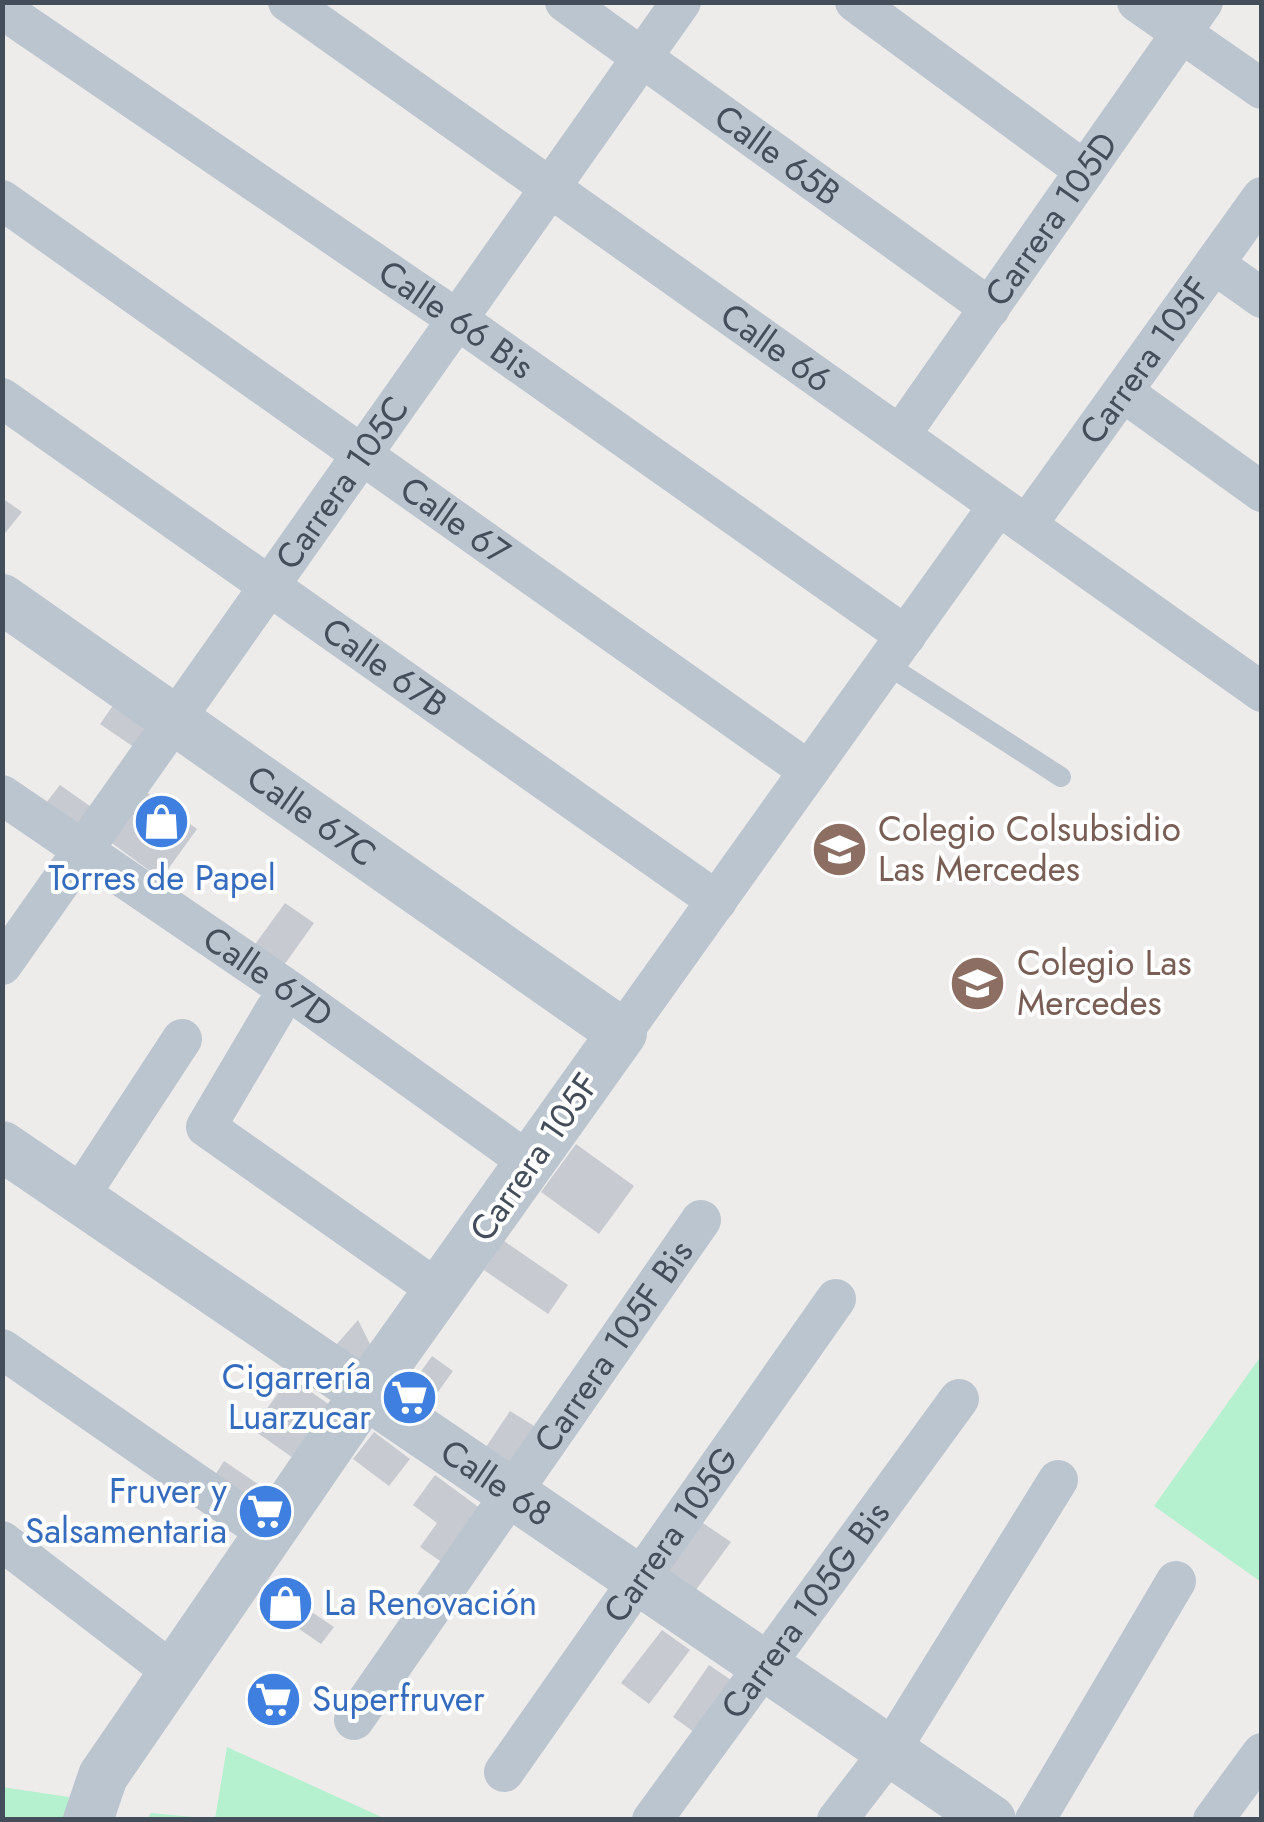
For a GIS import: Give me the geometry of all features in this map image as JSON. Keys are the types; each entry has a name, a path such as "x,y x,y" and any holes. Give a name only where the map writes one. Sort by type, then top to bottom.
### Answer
{"street":[{"name":"Calle 66","path":"288,2 1262,692"},
{"name":"Calle 65B","path":"565,2 990,308"},
{"name":"Carrera 105C","path":"2,965 681,2"},
{"path":"854,2 1085,171"},
{"path":"1138,2 1192,18 1262,90"},
{"name":"Calle 66 Bis","path":"3,6 458,320 896,650"},
{"name":"Carrera 105D","path":"901,434 1192,18"},
{"name":"Carrera 105F","path":"88,1816 103,1776 365,1394 896,650 1123,392 1262,197"},
{"name":"Calle 67","path":"2,200 810,771"},
{"path":"1214,264 1262,298"},
{"path":"1123,392 1262,492"},
{"name":"Calle 67B","path":"2,398 716,901"},
{"name":"Calle 67C","path":"2,599 622,1033"},
{"name":"Calle 67D","path":"2,795 288,989 530,1163"},
{"path":"275,1010 206,1127 439,1290"},
{"path":"78,1198 182,1040"},
{"name":"Calle 68","path":"2,1146 991,1820"},
{"name":"Carrera 105F Bis","path":"354,1720 701,1220"},
{"name":"Carrera 105G","path":"504,1772 836,1299"},
{"path":"2,1349 268,1534"},
{"name":"Carrera 105G Bis","path":"652,1820 959,1399"},
{"path":"837,1820 890,1751 1058,1480"},
{"path":"2,1541 174,1673"},
{"path":"1035,1820 1176,1581"},
{"path":"1213,1820 1262,1753"}],"lane":[{"path":"896,650 1061,777"}],"green space":[{"path":"1261,1356 1261,1582 1154,1506"},
{"path":"227,1747 386,1819 215,1819"},
{"path":"2,1787 69,1797 64,1819 3,1819"},
{"path":"151,1813 215,1819 147,1819"}],"building":[{"path":"2,498 22,512 2,537"},
{"path":"119,697 160,725 141,752 100,724"},
{"path":"60,785 94,809 81,828 46,803"},
{"path":"145,791 197,829 161,879 109,841"},
{"path":"285,903 314,923 282,968 253,947"},
{"path":"576,1144 634,1186 599,1234 541,1192"},
{"path":"504,1241 568,1285 548,1314 484,1270"},
{"path":"358,1320 374,1352 355,1375 329,1353"},
{"path":"432,1356 453,1371 423,1413 402,1398"},
{"path":"290,1377 344,1415 306,1467 252,1429"},
{"path":"510,1411 539,1429 511,1472 482,1453"},
{"path":"374,1432 410,1459 389,1486 353,1459"},
{"path":"224,1461 280,1499 268,1517 212,1480"},
{"path":"435,1475 492,1517 453,1570 420,1547 437,1523 413,1505"},
{"path":"700,1521 731,1542 690,1598 660,1577"},
{"path":"285,1594 334,1627 321,1644 273,1611"},
{"path":"662,1630 690,1650 649,1704 621,1683"},
{"path":"709,1665 737,1684 701,1737 673,1717"}],"place":[{"name":"Torres de Papel","path":"162,822"},
{"name":"Colegio Colsubsidio Las Mercedes","path":"839,849"},
{"name":"Colegio Las Mercedes","path":"978,983"},
{"name":"Cigarrería Luarzucar","path":"410,1397"},
{"name":"Fruver y Salsamentaria","path":"266,1511"},
{"name":"La Renovación","path":"285,1603"},
{"name":"Superfruver","path":"273,1699"}]}
